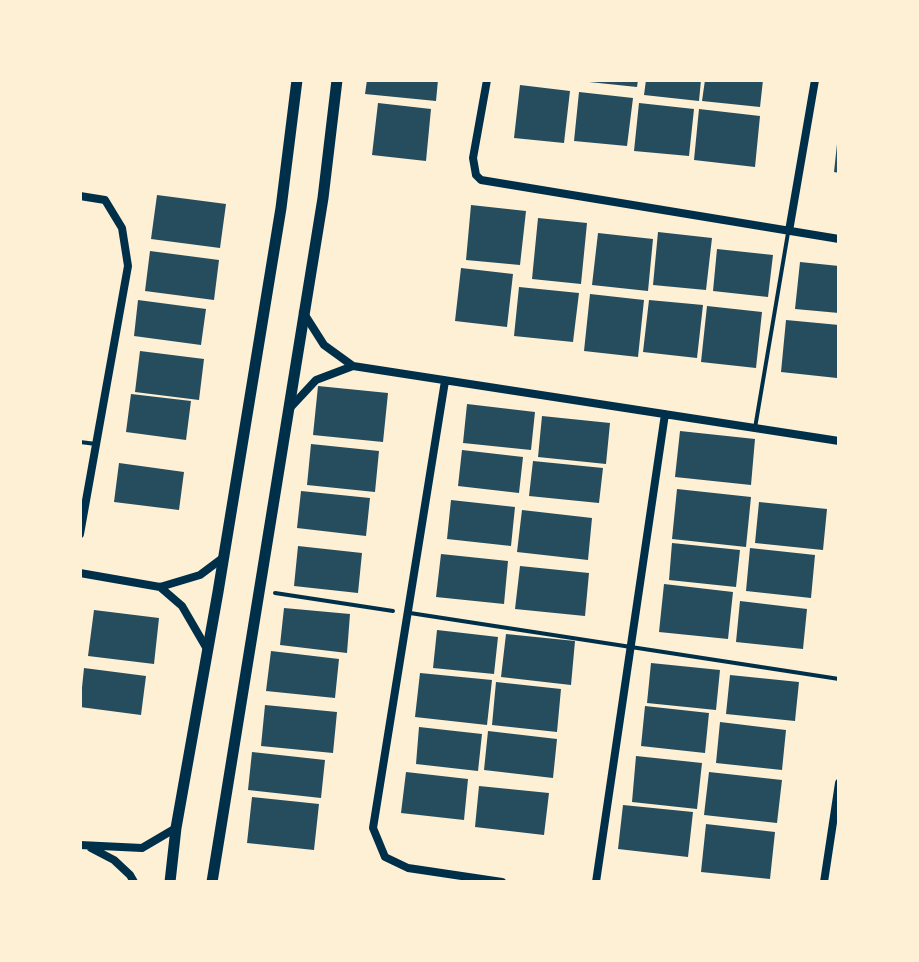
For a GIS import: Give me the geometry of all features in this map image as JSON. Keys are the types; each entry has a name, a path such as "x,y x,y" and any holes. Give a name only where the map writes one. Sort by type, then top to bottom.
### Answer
{"street":[{"path":"170,882 176,828 281,208 297,80"},
{"path":"212,882 323,198 337,80"},
{"path":"487,80 473,158 476,175 481,180 839,239"},
{"path":"789,231 815,80"},
{"path":"80,196 105,200 122,228 128,266 80,534"},
{"path":"303,311 324,345 353,366 839,441"},
{"path":"286,412 316,380 353,366"},
{"path":"445,381 373,828 385,857 408,868 502,882"},
{"path":"596,882 665,414"},
{"path":"80,573 160,587 200,575 224,557"},
{"path":"160,587 182,606 208,651"},
{"path":"824,882 839,783"},
{"path":"83,846 142,848 176,828"},
{"path":"83,846 114,860 134,882"}],"lane":[{"path":"755,428 789,231"},
{"path":"80,442 96,444"},
{"path":"407,613 839,679"}],"path":[{"path":"258,590 407,613"}],"building":[{"path":"367,80 438,80 436,101 365,94"},
{"path":"589,80 638,80 637,87"},
{"path":"646,80 701,80 699,101 644,95"},
{"path":"705,80 763,80 760,107 702,101"},
{"path":"520,85 570,91 564,143 514,138"},
{"path":"579,92 633,98 627,146 574,141"},
{"path":"378,103 431,109 426,161 372,155"},
{"path":"639,103 694,109 689,156 634,151"},
{"path":"699,109 760,116 755,167 694,160"},
{"path":"839,144 839,173 834,172"},
{"path":"157,195 226,204 220,248 151,239"},
{"path":"471,205 526,211 520,265 466,260"},
{"path":"538,218 587,223 581,284 532,279"},
{"path":"658,232 712,238 706,290 653,285"},
{"path":"598,233 653,239 648,291 592,285"},
{"path":"717,249 773,255 768,297 713,291"},
{"path":"150,251 219,260 214,300 145,291"},
{"path":"800,262 839,266 839,313 795,309"},
{"path":"461,268 513,274 507,327 455,321"},
{"path":"519,287 579,293 573,342 514,336"},
{"path":"590,294 644,300 638,357 584,351"},
{"path":"138,300 206,309 201,345 134,336"},
{"path":"649,300 703,305 697,358 643,352"},
{"path":"707,306 762,312 756,368 701,362"},
{"path":"786,320 839,325 837,378 781,372"},
{"path":"140,351 204,359 199,400 135,392"},
{"path":"318,386 388,393 383,442 313,435"},
{"path":"131,394 191,401 186,440 126,432"},
{"path":"467,404 535,412 531,450 463,443"},
{"path":"542,416 610,423 606,464 538,457"},
{"path":"680,431 755,439 751,485 675,477"},
{"path":"311,444 379,451 375,492 307,485"},
{"path":"462,450 523,457 519,493 458,486"},
{"path":"533,461 603,468 599,503 529,496"},
{"path":"119,463 184,472 179,510 114,502"},
{"path":"677,489 751,497 746,547 672,539"},
{"path":"301,491 370,498 366,536 297,528"},
{"path":"451,500 515,507 511,546 447,539"},
{"path":"759,502 827,509 823,550 755,543"},
{"path":"522,510 592,518 588,560 517,552"},
{"path":"672,543 740,550 736,587 669,580"},
{"path":"298,546 362,553 358,593 294,586"},
{"path":"750,548 815,555 811,598 746,591"},
{"path":"441,554 508,561 504,604 436,597"},
{"path":"520,566 589,573 585,616 515,609"},
{"path":"664,584 733,592 728,639 659,632"},
{"path":"740,601 807,609 803,649 736,642"},
{"path":"284,608 350,614 347,653 280,645"},
{"path":"94,610 159,618 154,664 88,656"},
{"path":"437,630 498,637 494,674 433,668"},
{"path":"506,634 575,641 571,685 501,677"},
{"path":"271,651 339,659 335,698 266,691"},
{"path":"651,663 720,670 716,710 647,703"},
{"path":"84,668 146,676 141,715 80,707"},
{"path":"420,673 492,680 487,725 415,717"},
{"path":"730,675 799,682 795,721 726,714"},
{"path":"496,682 561,689 557,732 492,725"},
{"path":"265,705 337,712 333,753 261,746"},
{"path":"645,706 709,713 705,753 641,746"},
{"path":"720,722 786,730 782,770 716,763"},
{"path":"419,727 482,734 478,771 416,764"},
{"path":"488,731 557,739 553,778 484,770"},
{"path":"252,752 325,760 321,798 248,790"},
{"path":"636,756 702,763 697,809 632,802"},
{"path":"406,772 468,779 464,820 401,813"},
{"path":"709,772 782,780 777,823 704,815"},
{"path":"479,786 549,793 544,835 475,827"},
{"path":"252,797 319,804 314,850 247,843"},
{"path":"623,805 693,812 688,857 618,849"},
{"path":"706,824 775,832 770,879 701,872"}]}
